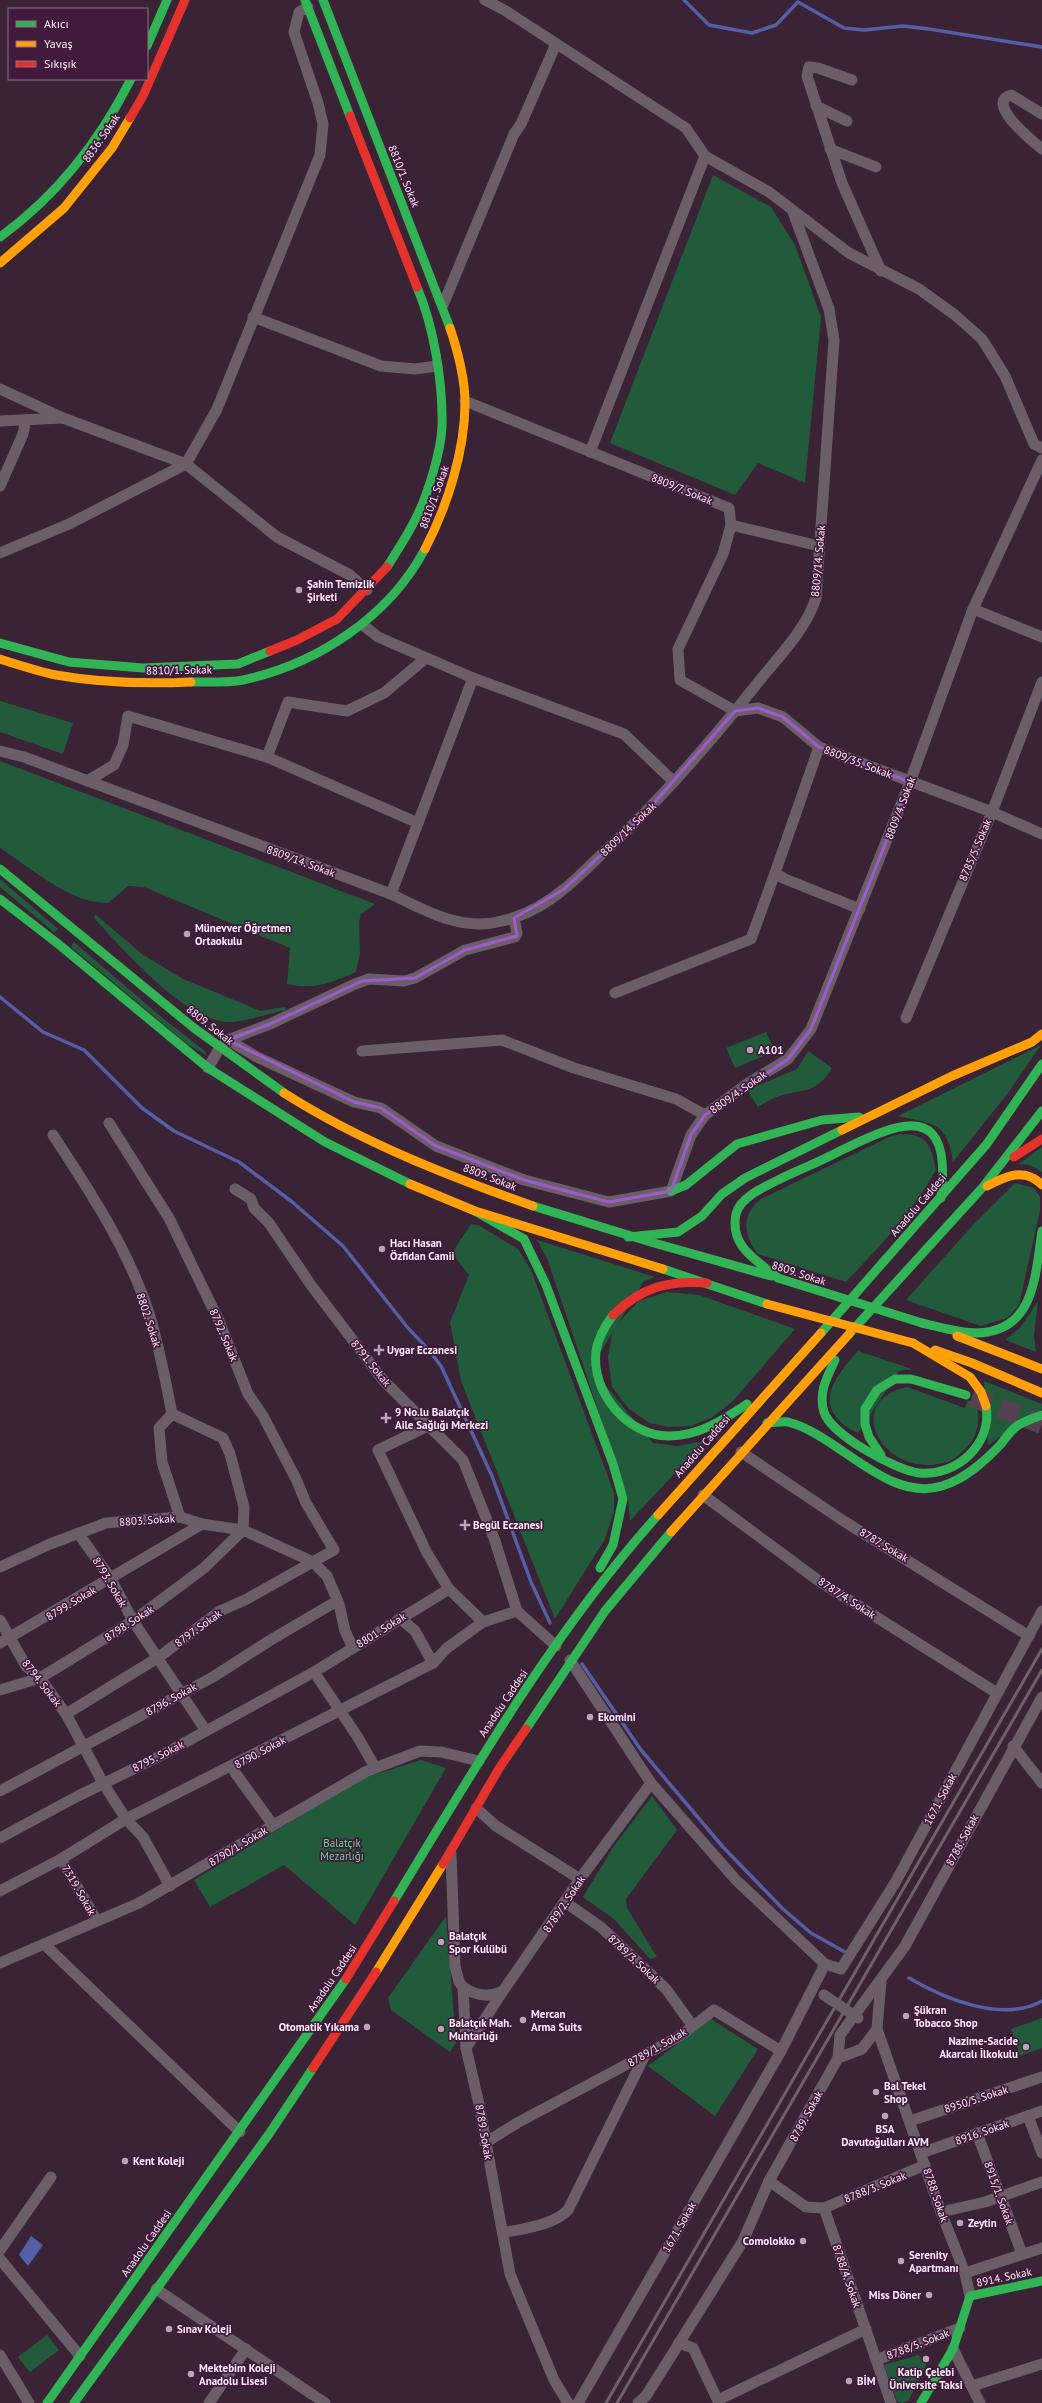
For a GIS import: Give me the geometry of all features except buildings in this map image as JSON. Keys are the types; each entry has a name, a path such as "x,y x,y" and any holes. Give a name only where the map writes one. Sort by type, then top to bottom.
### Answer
{"main road":[{"path":"148,44 168,0"},
{"name":"8836. Sokak","path":"0,263 64,208 112,148 143,96 185,0"},
{"name":"8810/1. Sokak","path":"0,659 62,676 122,682 242,680 280,670 322,652 363,625 391,598 429,545 446,503 458,465 465,401 455,344 443,305 323,0"},
{"name":"8810/1. Sokak","path":"0,643 69,662 143,668 238,664 297,640 337,619 384,572 416,519 437,459 442,427 436,350 425,306 377,188 336,76 307,4"},
{"path":"0,237 13,229 60,186 93,144 118,107 131,80"},
{"name":"8809. Sokak","path":"0,869 220,1049 313,1110 385,1146 482,1189 628,1237 778,1278 922,1323 1042,1369"},
{"path":"0,899 208,1068 325,1142 426,1192 475,1211 707,1283 767,1304 913,1343 972,1363 1042,1393"},
{"path":"628,1237 664,1235 678,1232 702,1216 722,1194 745,1178 952,1076 1032,1042 1042,1034"},
{"name":"Anadolu Caddesi","path":"47,2403 240,2132 353,1969 479,1761 556,1646 624,1554 941,1198 986,1145 1042,1064"},
{"path":"74,2403 269,2134 375,1975 451,1851 500,1767 570,1660 636,1572 741,1452 983,1187 1004,1163 1042,1111"},
{"path":"671,1191 686,1185 737,1144 767,1134 822,1120 871,1116"},
{"path":"778,1278 746,1254 738,1239 736,1213 743,1202 763,1188 885,1131 908,1125 920,1126 926,1130 932,1135 943,1151 944,1167 941,1198"},
{"path":"1004,1163 1042,1139"},
{"path":"983,1187 999,1179 1026,1174 1036,1177 1042,1185"},
{"path":"475,1211 502,1228 524,1239 546,1285 613,1464 623,1499 613,1545 556,1646"},
{"path":"922,1323 976,1333 994,1332 1008,1328 1019,1318 1028,1304 1042,1231"},
{"path":"707,1283 669,1283 653,1288 619,1308 608,1320 596,1349 595,1362 599,1379 605,1393 614,1408 628,1422 642,1431 656,1436 686,1435 710,1428 766,1393"},
{"path":"842,1343 820,1392 824,1415 844,1435 883,1458 909,1472 931,1473 955,1466 970,1456 985,1436 988,1425 987,1410 978,1386 969,1376 913,1343"},
{"path":"883,1458 869,1437 865,1424 865,1409 877,1390 895,1379 911,1379 966,1395"},
{"path":"768,1423 778,1420 801,1426 888,1480 911,1488 930,1489 964,1478 976,1468 1016,1427 1042,1415"},
{"name":"8914. Sokak","path":"970,2296 1042,2281"},
{"name":"8788. Sokak","path":"921,2403 953,2349 970,2296"}],"street":[{"path":"485,0 506,11 686,128 705,156 769,192 849,253 881,271 919,289 955,315 982,339 1005,376 1034,444 1042,448"},
{"path":"0,553 69,524 186,464 217,409 253,316 320,155 323,124 318,102 294,32 299,12 307,4"},
{"path":"443,305 514,134 521,124 556,44"},
{"path":"852,80 818,68 808,67 807,76 842,183 881,271"},
{"path":"1042,114 1011,95 1004,101 1006,114 1042,149"},
{"path":"816,106 848,120"},
{"path":"830,149 876,167"},
{"path":"590,452 705,156"},
{"name":"8809/14. Sokak","path":"0,751 87,781 391,894 437,916 473,925 514,918 563,890 638,821 674,782 735,711 801,629 812,610 816,598 834,340 829,309 794,212"},
{"path":"253,316 381,366 415,369 437,366"},
{"path":"0,389 63,418 186,464 277,537 350,575 367,590"},
{"name":"8809/7. Sokak","path":"465,401 728,508 731,525"},
{"path":"0,421 63,418"},
{"path":"0,486 23,434 26,420"},
{"name":"8809/4. Sokak","path":"671,1191 691,1135 705,1115 747,1084 788,1059 811,1029 910,782 973,609 1042,460"},
{"path":"735,711 680,680 678,649 723,554 731,525 819,546"},
{"path":"973,609 1042,637"},
{"path":"363,625 378,636 473,678 624,734 674,782"},
{"path":"267,757 288,702 347,711 384,693 426,658"},
{"path":"391,894 473,678"},
{"name":"8785/5. Sokak","path":"906,1018 992,812 1042,682"},
{"name":"8809/35. Sokak","path":"735,711 758,708 782,717 819,747 992,812 1042,834"},
{"path":"87,781 114,765 123,746 128,716 267,757 418,822"},
{"path":"615,994 751,939 819,747"},
{"path":"775,873 784,879 860,909"},
{"path":"208,1068 220,1049 228,1040 277,1021 362,981 370,979 404,981 415,978 465,950 515,937 517,933 514,918"},
{"path":"228,1040 257,1057 354,1102 380,1108 436,1146 524,1180 609,1202 671,1191"},
{"path":"362,1051 502,1040 574,1068 676,1099 705,1115"},
{"name":"8792. Sokak","path":"109,1123 169,1218 219,1322 248,1394 263,1416 296,1479 306,1503 334,1550"},
{"name":"8802. Sokak","path":"53,1135 114,1234 129,1264 151,1319 172,1414"},
{"name":"8791. Sokak","path":"236,1189 251,1199 254,1208 269,1223 311,1285 383,1380 430,1425 463,1460 494,1538 517,1611"},
{"path":"180,1517 162,1462 159,1428 172,1414 223,1438 230,1454 244,1506 243,1530"},
{"path":"430,1425 378,1450 407,1514 449,1589 483,1622"},
{"name":"8787. Sokak","path":"741,1452 842,1520 1029,1636"},
{"name":"8787/4. Sokak","path":"703,1495 819,1581 997,1693"},
{"name":"8803. Sokak","path":"0,1567 106,1522 180,1517 202,1524 243,1530 313,1562 327,1576 337,1601 345,1631 353,1648"},
{"name":"8799. Sokak","path":"0,1643 11,1638 202,1524"},
{"name":"8798. Sokak","path":"0,1690 40,1678 133,1621 204,1568 243,1530"},
{"name":"8793. Sokak","path":"78,1533 111,1579 133,1621 159,1657 206,1732"},
{"name":"8797. Sokak","path":"66,1714 159,1657 220,1611 247,1599 334,1550"},
{"name":"8801. Sokak","path":"314,1672 449,1589"},
{"name":"8796. Sokak","path":"0,1791 82,1746 115,1731 181,1693 213,1677 268,1641 337,1601"},
{"path":"517,1611 556,1646"},
{"name":"8790. Sokak","path":"0,1891 61,1859 126,1819 231,1767 433,1663 447,1648 483,1622 517,1611"},
{"name":"1671. Sokak","path":"825,1964 841,1969 895,1883 1042,1611"},
{"path":"400,1618 415,1630 433,1663"},
{"name":"8794. Sokak","path":"0,1620 26,1666 40,1678 66,1714 103,1784 126,1819"},
{"path":"570,1660 651,1783 736,1880 825,1964 781,2051"},
{"path":"314,1672 340,1710 375,1768"},
{"name":"8795. Sokak","path":"0,1838 206,1732 314,1672"},
{"name":"8788. Sokak","path":"838,2058 840,2035 881,1981 905,1946 1013,1746 1042,1697"},
{"path":"1031,1715 1042,1710"},
{"path":"1013,1746 1042,1783"},
{"name":"8790/1. Sokak","path":"0,1963 139,1903 365,1772 420,1750 441,1752 479,1761"},
{"path":"231,1767 273,1825"},
{"name":"8789/2. Sokak","path":"466,2048 503,1991 580,1879 651,1783"},
{"path":"476,1808 496,1826 580,1879"},
{"path":"126,1819 142,1836 170,1886"},
{"name":"8789. Sokak","path":"451,1851 455,1966 459,1982 462,1987 466,2048 479,2104 510,2274 554,2380 568,2403"},
{"name":"7319. Sokak","path":"61,1859 97,1921"},
{"name":"8789/3. Sokak","path":"565,1902 602,1928 666,1989 692,2025"},
{"path":"44,1944 240,2132"},
{"name":"8788. Sokak","path":"881,1981 877,2029 922,2153 941,2212 965,2273 970,2296"},
{"path":"462,1987 469,1992 485,1996 503,1991"},
{"path":"824,1995 858,2018"},
{"name":"8789/1. Sokak","path":"485,2143 517,2123 680,2036 692,2025 714,2010 781,2051"},
{"path":"838,2058 862,2049 877,2029"},
{"name":"1671. Sokak","path":"578,2403 781,2051"},
{"path":"503,2233 552,2221 561,2217 568,2210 645,2055"},
{"name":"8789. Sokak","path":"638,2403 646,2396 743,2240 769,2181 838,2058"},
{"name":"8950/5. Sokak","path":"910,2121 1042,2077"},
{"name":"8916. Sokak","path":"922,2153 1042,2112"},
{"path":"1028,2116 1042,2153"},
{"name":"8915/1. Sokak","path":"977,2133 1022,2254"},
{"name":"8788/3. Sokak","path":"824,2208 925,2165"},
{"path":"0,2250 51,2177"},
{"path":"769,2181 806,2207 824,2208"},
{"path":"941,2212 1000,2197 1042,2182"},
{"name":"8788/4. Sokak","path":"824,2208 891,2403"},
{"path":"965,2273 1042,2248"},
{"path":"0,2259 80,2356"},
{"path":"156,2289 325,2403"},
{"name":"8788/5. Sokak","path":"876,2360 960,2328"},
{"path":"679,2343 693,2348 718,2402 866,2329"},
{"path":"209,2403 246,2349"},
{"path":"953,2349 980,2403"},
{"path":"0,2355 30,2403"},
{"path":"972,2386 1042,2364"}],"highlighted area":[{"path":"758,708 783,717 819,747 910,782 811,1029 788,1059 705,1115 691,1135 671,1191 609,1202 524,1180 436,1146 381,1108 354,1102 228,1040 270,1024 362,981 415,978 465,950 517,936 514,918 563,890 638,821 735,711"}],"green space":[{"path":"713,175 771,207 795,245 821,317 805,483 758,463 735,495 610,443"},
{"path":"0,701 73,723 63,754 0,732"},
{"path":"0,761 375,904 361,914 359,922 360,953 356,972 330,982 314,986 296,986 287,984 290,948 144,887 128,886 108,903 94,902 80,898 52,883 0,848"},
{"path":"0,879 58,929 54,932 0,887"},
{"path":"95,914 142,954 183,979 261,1011 285,1007 286,1010 248,1019 226,1022 209,1018 191,1009 154,980 94,918"},
{"path":"74,942 160,1016 206,1052 206,1055 187,1044 71,947"},
{"name":"A101","path":"766,1032 775,1051 735,1068 726,1048"},
{"path":"1041,1045 1008,1093 953,1162 947,1139 942,1132 929,1123 898,1116"},
{"path":"808,1051 832,1068 826,1077 813,1087 774,1098 758,1107 747,1090 797,1069"},
{"path":"900,1134 917,1136 927,1143 932,1154 936,1170 906,1215 846,1282 758,1254 749,1240 746,1225 750,1212 761,1199 889,1137"},
{"path":"1042,1147 1042,1172 1030,1165 1019,1164"},
{"path":"1015,1183 1034,1188 1040,1197 1040,1210 1019,1305 1007,1318 981,1326 906,1300 973,1225"},
{"path":"471,1224 480,1226 518,1249 531,1270 614,1493 614,1511 605,1539 555,1619 461,1381 450,1322 469,1275 452,1253"},
{"path":"537,1240 655,1277 644,1281 591,1368 653,1443 678,1446 705,1441 630,1521 628,1499 547,1258"},
{"path":"667,1292 699,1295 795,1329 732,1402 711,1418 691,1426 669,1427 650,1423 629,1409 612,1387 608,1357 613,1328 639,1301"},
{"path":"1038,1301 1034,1335 1036,1352 1005,1340 1020,1328"},
{"path":"858,1351 912,1369 899,1371 858,1433 844,1424 835,1415 830,1405 830,1395 840,1374"},
{"path":"984,1381 1042,1404 1042,1409 988,1445"},
{"path":"907,1387 965,1408 968,1400 976,1403 978,1422 975,1434 969,1445 952,1460 927,1465 907,1461 891,1452 879,1438 874,1423 876,1408 886,1395"},
{"name":"Balatçık Mezarlığı","path":"421,1760 446,1768 355,1925 284,1865 210,1907 194,1880 361,1779"},
{"path":"652,1796 677,1830 626,1899 627,1908 657,1957 650,1959 614,1919 583,1897 614,1846"},
{"path":"446,1916 456,2043 450,2052 391,2010 388,1998"},
{"path":"1042,2018 1042,2048 1020,2056 1011,2029"},
{"path":"711,2019 758,2049 715,2116 648,2066"},
{"path":"47,2335 59,2350 30,2372 18,2357"},
{"path":"918,2355 927,2363 909,2400 902,2403 897,2401 884,2365"}],"water":[{"path":"31,2236 43,2245 28,2266 19,2255"}],"waterway":[{"path":"684,0 709,25 752,33 776,25 798,2 844,28 864,30 903,26 1042,47"},
{"path":"0,997 43,1032 84,1050 142,1108 174,1131 239,1162 291,1201 343,1246 408,1328 428,1349 441,1366 492,1476 531,1582 550,1623"},
{"path":"582,1664 641,1750 723,1847 783,1909 811,1933 845,1952"},
{"path":"909,1978 939,1994 974,2006 1009,2010 1026,2007 1042,2001"}],"tunnel":[{"path":"972,1397 1042,1424"}],"railway":[{"path":"606,2403 1042,1649"},
{"path":"617,2403 1042,1670"}],"traffic: fast":[{"path":"148,44 167,0"},
{"path":"305,0 350,116"},
{"path":"323,0 450,328"},
{"path":"0,237 21,221 75,166 91,146 119,102 130,80"},
{"path":"387,567 409,532 420,510 433,474 441,437 442,410 439,374 433,337 417,287"},
{"path":"191,682 224,682 243,680 271,673 324,649 348,634 371,616 392,596 410,573 425,549"},
{"path":"0,643 69,662 143,668 238,664 270,651"},
{"path":"0,869 194,1028 284,1093"},
{"path":"0,899 57,943 208,1068 325,1142 410,1184"},
{"path":"821,1333 986,1145 1042,1064"},
{"path":"850,1333 983,1187 1042,1111"},
{"path":"671,1191 686,1185 737,1144 822,1120 859,1117"},
{"path":"778,1278 747,1252 737,1236 735,1226 736,1214 738,1208 743,1202 754,1193 774,1182 882,1132 901,1127 917,1126 930,1132 939,1145 943,1166 941,1198"},
{"path":"628,1237 678,1232 702,1216 722,1194 745,1178 842,1130"},
{"path":"533,1206 654,1243 771,1276"},
{"path":"475,1211 524,1239 546,1285 613,1464 623,1499 613,1545 600,1568"},
{"path":"922,1323 970,1333 996,1330 1011,1323 1021,1312 1029,1298 1034,1283 1042,1231"},
{"path":"663,1269 767,1304"},
{"path":"778,1278 922,1323"},
{"path":"613,1315 598,1341 596,1366 599,1382 606,1396 615,1409 626,1420 639,1428 654,1434 669,1436 680,1435 701,1430 710,1426 747,1404"},
{"path":"835,1360 824,1385 822,1398 824,1412 829,1421 838,1431 866,1450 881,1459 909,1471 933,1473 946,1470 958,1464 969,1455 978,1445 984,1433 987,1420 986,1406"},
{"path":"881,1455 869,1437 865,1424 865,1409 877,1390 895,1379 911,1379 966,1395"},
{"path":"767,1423 788,1422 807,1429 883,1477 902,1485 922,1489 942,1486 959,1479 988,1457 1017,1426 1042,1415"},
{"path":"394,1901 486,1751 550,1653 620,1559 658,1515"},
{"path":"526,1729 605,1611 671,1532"},
{"path":"47,2403 346,1979"},
{"path":"74,2403 269,2134 313,2068"},
{"path":"921,2403 953,2349 970,2296 1042,2281"}],"traffic: slow":[{"path":"0,263 64,208 112,148 130,118"},
{"path":"425,549 441,515 453,478 462,440 465,394 458,356 450,328"},
{"path":"0,659 28,668 73,678 141,683 191,682"},
{"path":"842,1130 952,1076 1032,1042 1042,1034"},
{"path":"284,1093 343,1127 406,1157 469,1183 533,1206"},
{"path":"987,1186 1001,1179 1015,1175 1029,1176 1036,1179 1042,1185"},
{"path":"410,1184 475,1211 663,1269"},
{"path":"767,1304 913,1343"},
{"path":"658,1515 821,1333"},
{"path":"671,1532 850,1333"},
{"path":"957,1336 1042,1369"},
{"path":"913,1343 970,1377 981,1392 986,1406"},
{"path":"935,1350 972,1363 1042,1393"},
{"path":"376,1972 443,1864"}],"traffic: jam":[{"path":"130,118 143,96 185,0"},
{"path":"350,116 417,287"},
{"path":"270,651 297,640 337,619 387,567"},
{"path":"1014,1157 1042,1139"},
{"path":"613,1315 634,1298 656,1287 680,1283 707,1283"},
{"path":"443,1864 500,1767 526,1729"},
{"path":"346,1979 394,1901"},
{"path":"313,2068 376,1972"}],"place":[{"name":"Şahin Temizlik Şirketi","path":"299,590"},
{"name":"Münevver Öğretmen Ortaokulu","path":"187,934"},
{"name":"A101","path":"750,1050"},
{"name":"Hacı Hasan Özfidan Camii","path":"382,1249"},
{"name":"Uygar Eczanesi","path":"379,1350"},
{"name":"9 No.lu Balatçık Aile Sağlığı Merkezi","path":"386,1418"},
{"name":"Begül Eczanesi","path":"465,1525"},
{"name":"Ekomini","path":"590,1717"},
{"name":"Balatçık Spor Kulübü","path":"441,1942"},
{"name":"Şükran Tobacco Shop","path":"906,2016"},
{"name":"Mercan Arma Suits","path":"523,2020"},
{"name":"Otomatik Yıkama","path":"367,2027"},
{"name":"Balatçık Mah. Muhtarlığı","path":"441,2029"},
{"name":"Nazime-Sacide Akarcalı İlkokulu","path":"1026,2047"},
{"name":"Bal Tekel Shop","path":"876,2092"},
{"name":"BSA Davutoğulları AVM","path":"885,2116"},
{"name":"Kent Koleji","path":"125,2161"},
{"name":"Zeytin","path":"960,2223"},
{"name":"Comolokko","path":"803,2241"},
{"name":"Serenity Apartmanı","path":"901,2261"},
{"name":"Miss Döner","path":"929,2295"},
{"name":"Sınav Koleji","path":"169,2329"},
{"name":"Katip Çelebi Üniversite Taksi","path":"926,2359"},
{"name":"Mektebim Koleji Anadolu Lisesi","path":"191,2374"},
{"name":"BİM","path":"849,2381"}]}
